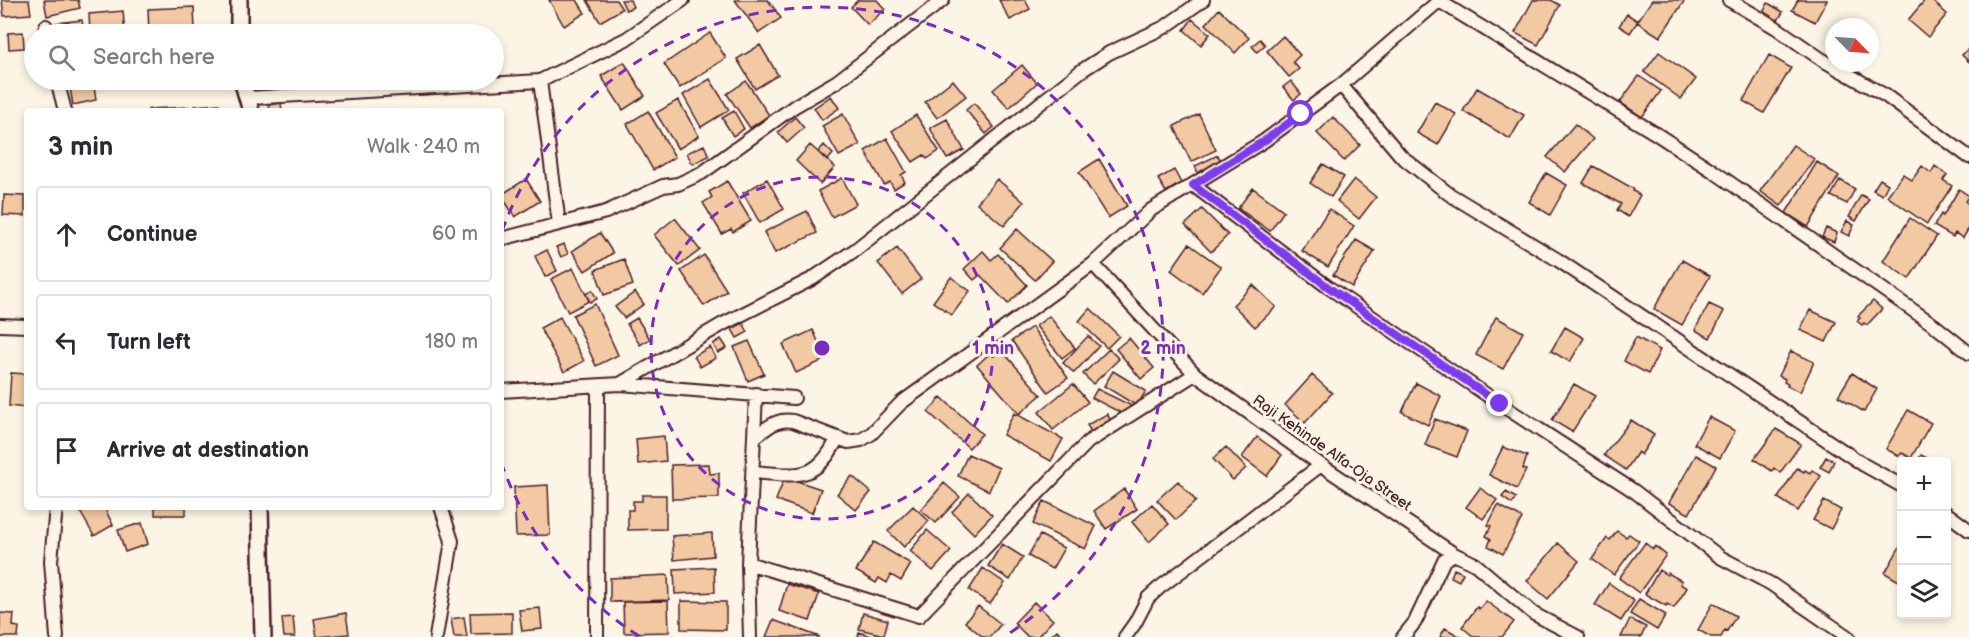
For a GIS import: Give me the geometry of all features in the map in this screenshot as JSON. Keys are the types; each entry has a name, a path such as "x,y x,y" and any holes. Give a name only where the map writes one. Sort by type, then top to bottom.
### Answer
{"street":[{"path":"239,0 239,24"},
{"path":"504,84 540,81 626,39 683,0"},
{"path":"504,238 606,212 663,186 678,184 702,173 795,105 836,82 943,0"},
{"path":"620,384 723,324 812,279 864,243 1082,71 1109,53 1165,27 1203,0"},
{"path":"1729,0 1775,27 1821,59 1886,96 1969,157"},
{"path":"755,437 777,421 784,419 848,442 861,440 871,434 901,403 1093,264 1151,210 1264,141 1341,85 1440,1 1704,165 1934,325 1969,354"},
{"path":"540,81 559,224"},
{"path":"1341,85 1401,156 1449,194 1558,260 1864,465 1897,483"},
{"path":"60,90 64,108"},
{"path":"249,104 426,90"},
{"path":"1193,185 1328,287 1500,404 1634,491 1720,557 1771,584 1848,637"},
{"name":"Raji Kehinde Alfa-Oja Street","path":"1093,264 1195,374 1320,465 1454,554 1475,564 1534,614 1578,637"},
{"path":"0,325 24,326"},
{"path":"748,563 919,616 1088,442 1195,374"},
{"path":"504,391 620,384 794,398"},
{"path":"597,637 598,386"},
{"path":"750,637 748,563 756,394"},
{"path":"753,472 799,474 811,471 823,463 837,439"},
{"path":"1125,637 1148,598 1158,588 1320,465"},
{"path":"56,510 51,561 57,637"},
{"path":"260,510 263,637"},
{"path":"436,637 452,541 442,510"},
{"path":"1951,516 1969,530"},
{"path":"1403,637 1416,622 1444,560 1454,554"}],"building":[{"path":"2,0 29,0 31,14 4,16"},
{"path":"44,0 78,0 80,8 47,16"},
{"path":"549,0 577,0 585,13 564,26"},
{"path":"587,0 616,0 622,9 600,22"},
{"path":"621,0 630,0 633,7 626,10"},
{"path":"735,0 768,0 781,18 759,33"},
{"path":"858,0 877,0 885,9 868,25 851,7"},
{"path":"999,0 1025,0 1030,9 1010,20"},
{"path":"1533,0 1551,0 1560,5 1538,45 1515,33"},
{"path":"1652,0 1685,0 1660,37 1637,22"},
{"path":"1798,0 1827,0 1815,22 1792,10"},
{"path":"1925,0 1931,0 1947,14 1928,37 1908,20"},
{"path":"1768,3 1783,12 1777,22 1763,13"},
{"path":"194,7 195,24 149,24 148,9"},
{"path":"1219,9 1249,38 1235,53 1206,24"},
{"path":"123,11 124,24 90,24 89,14"},
{"path":"1627,14 1638,21 1630,33 1619,26"},
{"path":"1192,19 1210,34 1201,45 1184,30"},
{"path":"82,20 83,24 56,24"},
{"path":"23,32 24,48 9,49 8,33"},
{"path":"710,33 726,58 680,88 664,64"},
{"path":"1283,36 1300,55 1293,62 1299,69 1289,77 1267,51"},
{"path":"1260,39 1265,45 1257,52 1252,46"},
{"path":"760,45 778,75 755,89 737,59"},
{"path":"1969,48 1969,62 1962,55"},
{"path":"1659,52 1696,79 1681,99 1644,72"},
{"path":"1769,55 1791,68 1764,113 1743,101"},
{"path":"624,62 645,96 623,110 601,76"},
{"path":"1022,65 1037,83 1009,108 993,90"},
{"path":"1639,76 1661,91 1642,117 1620,102"},
{"path":"710,79 729,110 701,127 683,95"},
{"path":"953,80 966,96 937,118 925,102"},
{"path":"746,81 769,115 750,128 727,94"},
{"path":"1291,81 1301,94 1294,100 1283,87"},
{"path":"1477,88 1524,115 1510,139 1463,111"},
{"path":"70,90 94,90 96,100 73,105"},
{"path":"831,96 839,108 822,120 814,108"},
{"path":"678,100 699,136 678,149 656,113"},
{"path":"1435,102 1456,114 1438,145 1417,133"},
{"path":"281,103 282,108 269,108 269,105"},
{"path":"974,103 994,127 986,134 966,110"},
{"path":"219,104 220,108 195,108 195,106"},
{"path":"648,111 675,157 653,170 627,124"},
{"path":"734,111 744,129 733,136 722,118"},
{"path":"843,114 860,145 839,156 822,126"},
{"path":"1199,114 1216,150 1191,162 1174,126"},
{"path":"916,115 939,151 927,159 924,155 913,162 892,131"},
{"path":"795,117 804,128 787,143 778,132"},
{"path":"1333,117 1360,145 1344,161 1317,133"},
{"path":"947,119 964,150 947,159 930,128"},
{"path":"1575,124 1593,139 1565,172 1547,157"},
{"path":"887,138 906,172 901,175 905,182 894,189 890,182 884,185 865,151"},
{"path":"704,145 709,156 692,164 687,153"},
{"path":"810,145 835,167 820,184 796,161"},
{"path":"824,145 833,154 827,161 818,152"},
{"path":"1793,145 1814,159 1781,206 1760,191"},
{"path":"1218,155 1223,166 1199,176 1195,166"},
{"path":"1099,159 1127,206 1108,218 1079,172"},
{"path":"1817,162 1839,176 1808,227 1786,213"},
{"path":"1323,164 1344,177 1331,197 1310,183"},
{"path":"1593,166 1634,189 1633,191 1640,195 1628,217 1617,210 1621,204 1583,183"},
{"path":"1922,166 1931,173 1935,166 1947,175 1943,180 1952,186 1927,224 1887,196 1903,174 1912,180"},
{"path":"1174,170 1181,183 1166,192 1158,179"},
{"path":"1546,173 1567,185 1550,215 1529,202"},
{"path":"842,178 856,204 832,217 818,191"},
{"path":"526,179 540,201 515,217 504,200 504,193"},
{"path":"767,179 784,209 760,223 743,193"},
{"path":"997,179 1024,202 1004,226 977,203"},
{"path":"1354,179 1376,197 1359,219 1337,201"},
{"path":"1880,179 1888,184 1882,195 1873,190"},
{"path":"1840,180 1855,189 1847,204 1831,196"},
{"path":"727,181 751,221 733,232 731,229 722,234 703,203 712,197 709,192"},
{"path":"1253,188 1284,211 1270,231 1238,208"},
{"path":"1959,189 1969,196 1965,201 1969,204 1969,228 1963,238 1955,233 1953,237 1934,226 1941,214 1943,216"},
{"path":"4,195 24,196 24,216 3,215"},
{"path":"1861,195 1869,199 1856,221 1849,217"},
{"path":"1202,209 1228,235 1211,252 1185,225"},
{"path":"1329,209 1354,226 1328,267 1302,251"},
{"path":"807,211 817,233 775,253 764,232"},
{"path":"675,218 700,250 679,266 654,235"},
{"path":"1910,218 1937,236 1909,279 1883,261"},
{"path":"1847,221 1854,225 1849,236 1841,232"},
{"path":"1826,228 1837,233 1834,242 1822,237"},
{"path":"1017,229 1052,261 1035,280 1000,248"},
{"path":"600,233 613,253 585,271 572,251"},
{"path":"1356,240 1375,251 1352,287 1333,275"},
{"path":"564,244 568,254 561,257 556,247"},
{"path":"1189,244 1221,267 1202,293 1171,270"},
{"path":"897,248 921,279 902,294 878,263"},
{"path":"547,250 557,271 545,277 535,256"},
{"path":"983,251 991,260 998,254 1027,285 1008,304 980,275 974,280 964,269"},
{"path":"704,255 727,291 704,306 681,271"},
{"path":"624,259 633,285 604,295 595,270"},
{"path":"1682,260 1710,276 1682,325 1654,309"},
{"path":"573,268 589,301 568,312 551,279"},
{"path":"951,277 970,291 952,315 933,302"},
{"path":"1253,285 1276,307 1255,327 1233,305"},
{"path":"592,290 597,299 590,302 586,294"},
{"path":"635,292 644,304 624,318 615,307"},
{"path":"1873,301 1882,309 1867,325 1864,323 1862,325 1857,321 1860,318 1858,316"},
{"path":"595,304 618,355 596,366 573,315"},
{"path":"1709,304 1724,311 1710,338 1695,330"},
{"path":"1090,308 1119,336 1107,348 1079,321"},
{"path":"1810,310 1836,322 1826,342 1800,330"},
{"path":"1049,316 1075,348 1062,358 1036,326"},
{"path":"560,317 584,361 564,372 540,328"},
{"path":"1496,317 1523,332 1503,369 1476,355"},
{"path":"637,318 650,339 640,345 627,324"},
{"path":"743,323 748,332 737,338 732,329"},
{"path":"1032,327 1068,378 1048,392 1012,341"},
{"path":"1565,327 1584,338 1570,362 1551,351"},
{"path":"813,330 826,359 796,373 783,344"},
{"path":"1088,336 1099,346 1074,373 1063,363"},
{"path":"1636,337 1660,350 1648,374 1624,361"},
{"path":"1129,338 1154,368 1141,379 1116,349"},
{"path":"721,339 727,348 718,353 713,344"},
{"path":"749,341 764,374 748,381 734,347"},
{"path":"998,346 1041,395 1019,414 977,365"},
{"path":"710,347 716,358 700,367 694,356"},
{"path":"1109,349 1119,359 1093,384 1083,374"},
{"path":"1791,351 1814,362 1800,392 1787,386 1785,379 1779,376"},
{"path":"1113,371 1146,391 1137,406 1104,386"},
{"path":"11,373 24,374 24,408 9,406"},
{"path":"1852,373 1877,389 1864,412 1838,396"},
{"path":"1312,375 1332,393 1305,423 1285,405"},
{"path":"1416,383 1441,396 1428,425 1402,412"},
{"path":"1073,384 1088,402 1053,430 1039,412"},
{"path":"1574,384 1595,396 1572,432 1552,420"},
{"path":"1097,389 1132,406 1127,416 1092,398"},
{"path":"941,397 982,434 969,448 928,412"},
{"path":"1908,410 1931,423 1912,457 1902,453 1899,456 1886,449"},
{"path":"1014,413 1063,439 1051,461 1003,435"},
{"path":"1107,414 1113,424 1093,435 1087,425"},
{"path":"1709,417 1735,431 1720,458 1694,444"},
{"path":"1435,419 1467,431 1457,457 1425,445"},
{"path":"1631,420 1654,435 1641,455 1638,452 1626,470 1604,455"},
{"path":"1776,429 1801,444 1780,473 1774,468 1772,471 1754,459"},
{"path":"664,436 666,461 638,464 636,439"},
{"path":"1257,437 1282,455 1267,476 1242,457"},
{"path":"1226,447 1246,468 1233,480 1213,459"},
{"path":"1503,447 1527,456 1523,469 1526,470 1517,489 1489,475"},
{"path":"968,454 999,468 989,491 958,476"},
{"path":"1696,455 1716,466 1689,514 1669,503"},
{"path":"1826,457 1834,461 1829,472 1820,467"},
{"path":"709,464 710,474 719,473 719,498 672,499 671,465"},
{"path":"1797,468 1810,473 1812,470 1821,476 1798,511 1778,498"},
{"path":"852,476 871,492 856,510 837,494"},
{"path":"785,477 821,489 812,513 776,500"},
{"path":"1178,481 1196,501 1176,520 1157,500"},
{"path":"944,483 960,497 936,523 921,510"},
{"path":"548,485 550,535 516,536 514,487"},
{"path":"1480,488 1497,500 1483,519 1466,507"},
{"path":"1124,489 1137,509 1106,529 1094,511"},
{"path":"1506,492 1516,498 1512,504 1502,497"},
{"path":"969,493 992,515 974,534 952,512"},
{"path":"642,495 666,495 666,529 628,530 628,510 633,510 633,501 642,501"},
{"path":"1044,501 1096,526 1085,549 1033,524"},
{"path":"1824,501 1841,510 1831,529 1813,520"},
{"path":"1152,504 1169,524 1149,542 1132,522"},
{"path":"1498,505 1522,518 1503,554 1488,546 1491,539 1486,536 1491,526 1488,525"},
{"path":"913,506 929,521 904,547 888,531"},
{"path":"79,510 106,510 113,525 94,536"},
{"path":"155,510 186,510 186,515 155,515"},
{"path":"142,523 148,544 125,552 118,530"},
{"path":"927,530 951,551 933,571 910,551"},
{"path":"1617,531 1626,537 1629,534 1639,541 1614,575 1592,559 1607,538 1610,540"},
{"path":"712,533 713,556 674,560 672,536"},
{"path":"1040,535 1064,548 1052,569 1028,556"},
{"path":"874,542 911,564 901,581 891,575 887,583 879,578 876,583 856,571"},
{"path":"1558,543 1579,561 1548,599 1527,581"},
{"path":"1645,543 1653,549 1655,546 1666,555 1639,593 1619,578"},
{"path":"1002,544 1023,557 1010,580 988,566"},
{"path":"1897,552 1897,580 1885,573"},
{"path":"714,567 715,592 675,594 674,569"},
{"path":"983,568 1005,583 990,604 969,590"},
{"path":"1454,569 1463,573 1459,581 1451,577"},
{"path":"1659,570 1682,581 1680,584 1687,588 1674,608 1645,594"},
{"path":"668,575 669,600 610,602 610,578"},
{"path":"1609,583 1634,601 1621,621 1595,605"},
{"path":"787,584 819,594 810,621 779,611"},
{"path":"1639,599 1666,615 1657,630 1630,614"},
{"path":"668,601 669,632 624,633 623,602"},
{"path":"681,601 726,602 726,630 681,629"},
{"path":"1486,601 1514,622 1502,637 1474,637 1462,627 1477,607 1479,609"},
{"path":"1034,602 1053,620 1037,637 1028,637 1014,623"},
{"path":"1713,603 1736,616 1721,637 1711,637 1698,630"},
{"path":"978,606 1001,624 990,637 983,637 965,622"},
{"path":"540,608 542,629 522,631 519,610"},
{"path":"512,612 512,633 471,634 470,613"},
{"path":"0,613 14,614 13,626 19,627 18,637 0,637"},
{"path":"346,613 349,634 317,637 314,619"},
{"path":"863,613 888,620 884,635 859,629"},
{"path":"293,617 295,637 284,637 282,618"},
{"path":"464,617 467,637 454,637 451,619"},
{"path":"1630,619 1646,627 1641,637 1621,637"},
{"path":"773,620 820,637 766,637"},
{"path":"1445,628 1461,637 1440,637"},
{"path":"1057,630 1063,637 1049,637"},
{"path":"859,632 874,637 858,637"}],"route":[{"path":"1301,114 1264,141 1193,185 1328,287 1500,404"}]}
